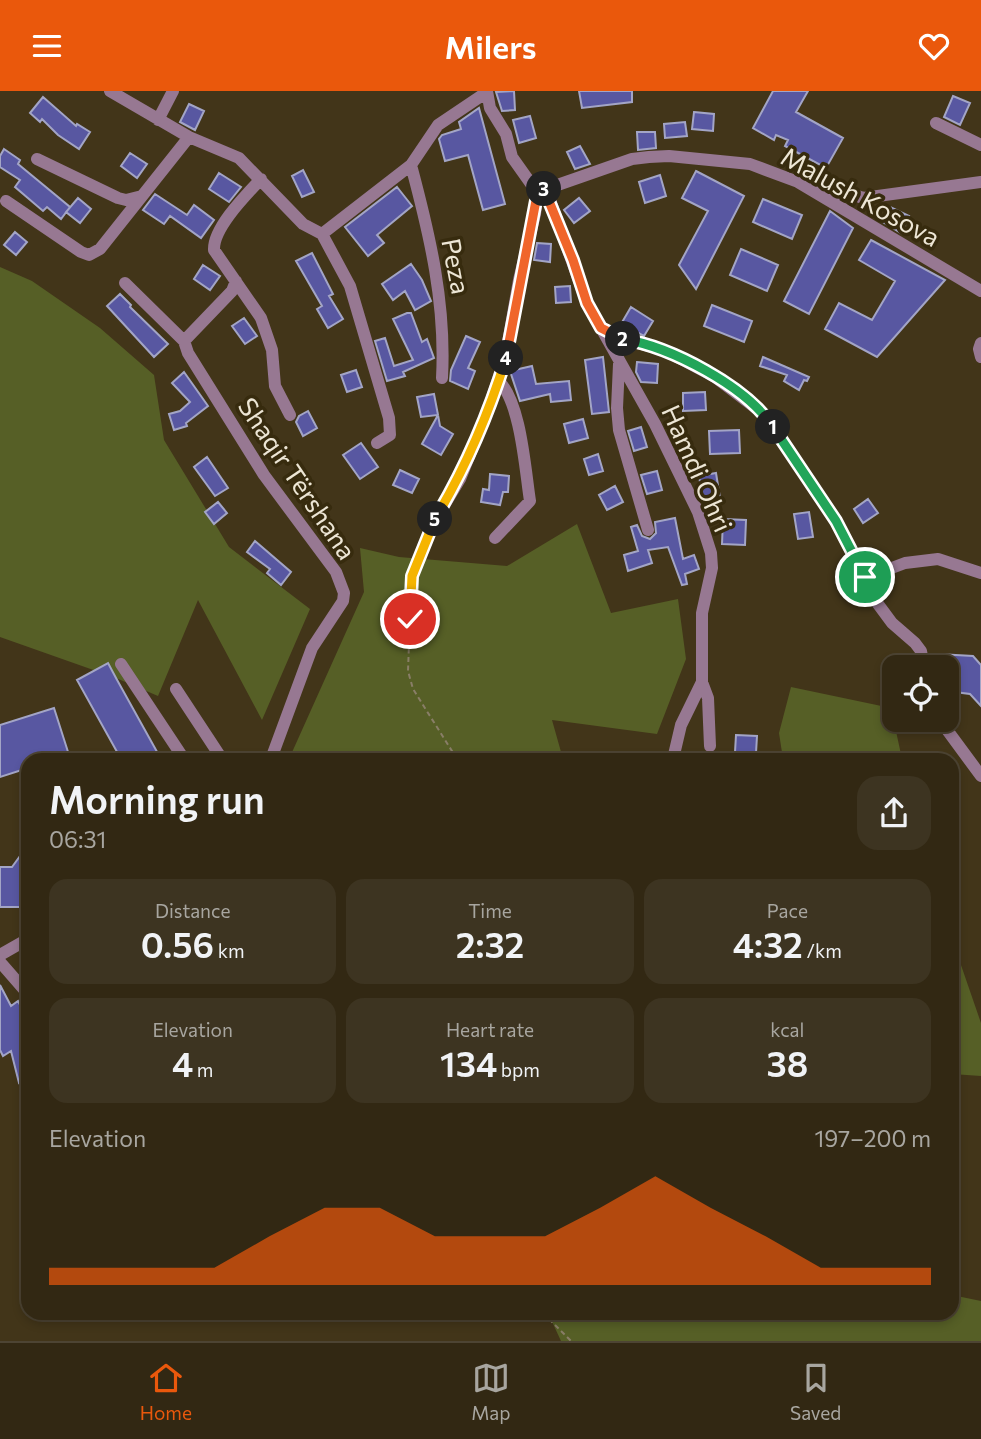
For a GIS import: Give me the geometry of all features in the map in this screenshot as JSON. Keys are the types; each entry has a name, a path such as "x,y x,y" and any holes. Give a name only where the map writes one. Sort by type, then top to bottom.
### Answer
{"street":[{"path":"110,91 188,137 239,158 303,223 322,234 350,286 389,418 390,435 377,443"},
{"path":"158,120 173,91"},
{"path":"322,234 411,165 438,125 487,91 490,108 506,134 512,157 531,186 542,190 509,344 498,380 460,479 430,529 412,576"},
{"path":"936,123 981,145"},
{"path":"6,201 69,245 89,255 100,249 188,137"},
{"name":"Malush Kosova","path":"542,190 632,159 668,156 750,164 766,168 827,199 981,291"},
{"path":"37,159 118,198 126,200 143,195"},
{"name":"Peza","path":"411,165 441,300 444,336 442,378"},
{"path":"261,179 235,207 214,245 217,257 236,281 268,334 275,386 290,415"},
{"path":"827,199 846,192 863,198 981,182"},
{"name":"Hamdi Ohri","path":"542,190 587,303 618,363 655,424 695,503 711,553 712,568 702,613 702,682 681,726 674,753"},
{"path":"184,341 232,291 236,281"},
{"name":"Shaqir Tërshana","path":"125,283 184,341 188,353 264,475 336,572 344,593 338,610 312,648 273,753"},
{"path":"601,328 622,339 664,350 715,377 765,415 836,521 883,612 921,651 922,655"},
{"path":"981,343 981,357"},
{"path":"618,363 619,430 648,530"},
{"path":"495,538 530,501 509,394 498,380"},
{"path":"865,577 905,563 938,559 981,573"},
{"path":"121,664 180,753"},
{"path":"702,682 708,698 710,746"},
{"path":"176,689 218,753"},
{"path":"949,732 981,776"},
{"path":"0,955 21,943"},
{"path":"0,962 21,987"}],"path":[{"path":"412,576 408,671 413,689 452,753"},
{"path":"550,1320 571,1341"}],"green space":[{"path":"0,267 32,281 100,328 154,375 164,440 229,547 310,609 262,720 198,600 158,696 116,678 0,637"},
{"path":"577,524 611,613 678,599 686,659 657,734 552,720 561,753 292,753 364,592 360,548 399,557 507,566"},
{"path":"791,687 882,706 882,732 896,732 901,753 782,753 779,733"},
{"path":"959,959 981,1023 981,1076 959,1074"},
{"path":"959,1296 981,1301 981,1341 561,1341 551,1320 959,1320"}],"building":[{"path":"514,91 515,110 502,111 496,92"},
{"path":"579,91 632,91 632,102 582,108"},
{"path":"773,91 808,91 796,112 843,138 826,168 785,146 788,140 776,135 774,140 753,128"},
{"path":"953,96 970,103 960,125 944,117"},
{"path":"43,97 76,126 77,124 90,132 79,149 58,135 42,119 40,122 30,113"},
{"path":"189,104 204,111 195,130 180,122"},
{"path":"479,108 505,204 483,210 468,155 445,161 439,139 442,135 461,129 459,122"},
{"path":"694,112 714,114 713,131 692,129"},
{"path":"530,116 536,138 519,143 513,120"},
{"path":"685,122 687,136 665,138 664,124"},
{"path":"637,132 655,132 656,148 638,150"},
{"path":"580,146 590,164 575,169 567,152"},
{"path":"4,149 20,160 18,164 70,207 61,219 47,207 43,211 15,187 20,180 0,167 0,156"},
{"path":"130,153 147,164 137,178 121,166"},
{"path":"303,170 314,192 302,197 292,176"},
{"path":"696,171 744,196 696,289 679,265 708,211 682,198"},
{"path":"219,173 241,187 229,202 209,189"},
{"path":"660,175 666,196 645,203 639,182"},
{"path":"397,187 412,206 377,235 384,243 368,256 345,227"},
{"path":"155,194 187,215 194,205 214,220 201,238 170,216 164,224 143,210"},
{"path":"78,198 91,209 80,223 66,212"},
{"path":"579,198 590,211 574,223 564,210"},
{"path":"763,199 802,215 792,239 753,222"},
{"path":"890,207 909,216 901,233 883,222"},
{"path":"830,211 853,228 809,314 784,301"},
{"path":"15,232 27,242 16,255 4,245"},
{"path":"871,240 945,280 877,357 825,329 839,303 872,320 895,281 859,260"},
{"path":"537,243 551,244 550,262 534,260"},
{"path":"741,249 778,265 767,291 730,275"},
{"path":"312,253 333,294 329,296 343,319 328,328 317,309 322,306 296,261"},
{"path":"411,264 431,301 415,310 405,291 393,300 382,284"},
{"path":"203,265 220,276 210,290 194,279"},
{"path":"570,286 571,302 556,303 555,287"},
{"path":"120,294 168,344 154,357 107,306"},
{"path":"712,305 752,321 744,342 704,326"},
{"path":"631,307 653,321 644,336 621,324"},
{"path":"411,313 422,342 427,339 434,358 403,372 405,376 387,381 375,341 385,338 394,366 413,360 393,319"},
{"path":"244,318 257,336 245,344 232,326"},
{"path":"466,336 480,342 468,368 475,371 468,389 450,381 451,370"},
{"path":"603,357 609,412 592,414 585,360"},
{"path":"763,357 809,377 807,381 804,380 799,390 784,381 787,375 760,366"},
{"path":"637,362 658,364 657,383 641,382 636,372"},
{"path":"532,366 536,384 569,381 571,400 551,402 550,394 520,401 510,371"},
{"path":"356,370 362,387 347,392 341,375"},
{"path":"184,372 208,406 186,423 187,426 174,430 169,414 180,411 190,402 172,383"},
{"path":"705,392 706,410 683,411 683,393"},
{"path":"434,394 438,415 421,417 417,397"},
{"path":"308,411 317,428 303,436 296,422 299,416"},
{"path":"438,415 440,426 453,434 441,455 422,444"},
{"path":"583,419 588,438 569,443 564,424"},
{"path":"641,427 647,447 634,451 628,431"},
{"path":"739,430 740,453 710,454 709,431"},
{"path":"361,443 378,467 360,479 343,455"},
{"path":"598,454 603,471 589,475 584,459"},
{"path":"207,457 228,488 215,496 194,467"},
{"path":"400,470 419,479 412,493 393,485"},
{"path":"657,471 662,490 647,494 641,475"},
{"path":"716,473 720,498 703,500 699,476"},
{"path":"490,474 509,476 508,492 503,492 500,505 481,502 483,489 489,490"},
{"path":"615,486 623,502 607,510 599,495"},
{"path":"868,499 878,513 863,523 854,509"},
{"path":"218,502 227,513 214,524 205,512"},
{"path":"809,512 813,537 798,539 794,514"},
{"path":"675,518 683,559 694,555 699,569 685,574 687,584 682,585 668,547 648,550 652,563 628,571 624,555 638,551 631,527 637,525 642,536 650,539 656,533 655,522"},
{"path":"723,519 746,520 745,545 722,544"},
{"path":"255,541 291,572 281,585 267,573 270,569 247,552"},
{"path":"959,655 973,656 981,665 981,706 970,694 959,693"},
{"path":"108,663 158,753 118,753 77,680"},
{"path":"54,708 68,753 21,753 21,770 0,777 0,725"},
{"path":"736,735 757,736 756,753 735,752"},
{"path":"21,855 21,907 0,907 0,867 12,867"},
{"path":"0,985 11,1006 18,1001 21,1007 19,1083 11,1051 3,1056 0,1050"}],"route":[{"path":"410,619 415,563 434,521 460,479 480,433 504,363 538,190 545,189 587,303 601,328 622,339 664,350 715,377 765,415 836,521 865,577"}]}
